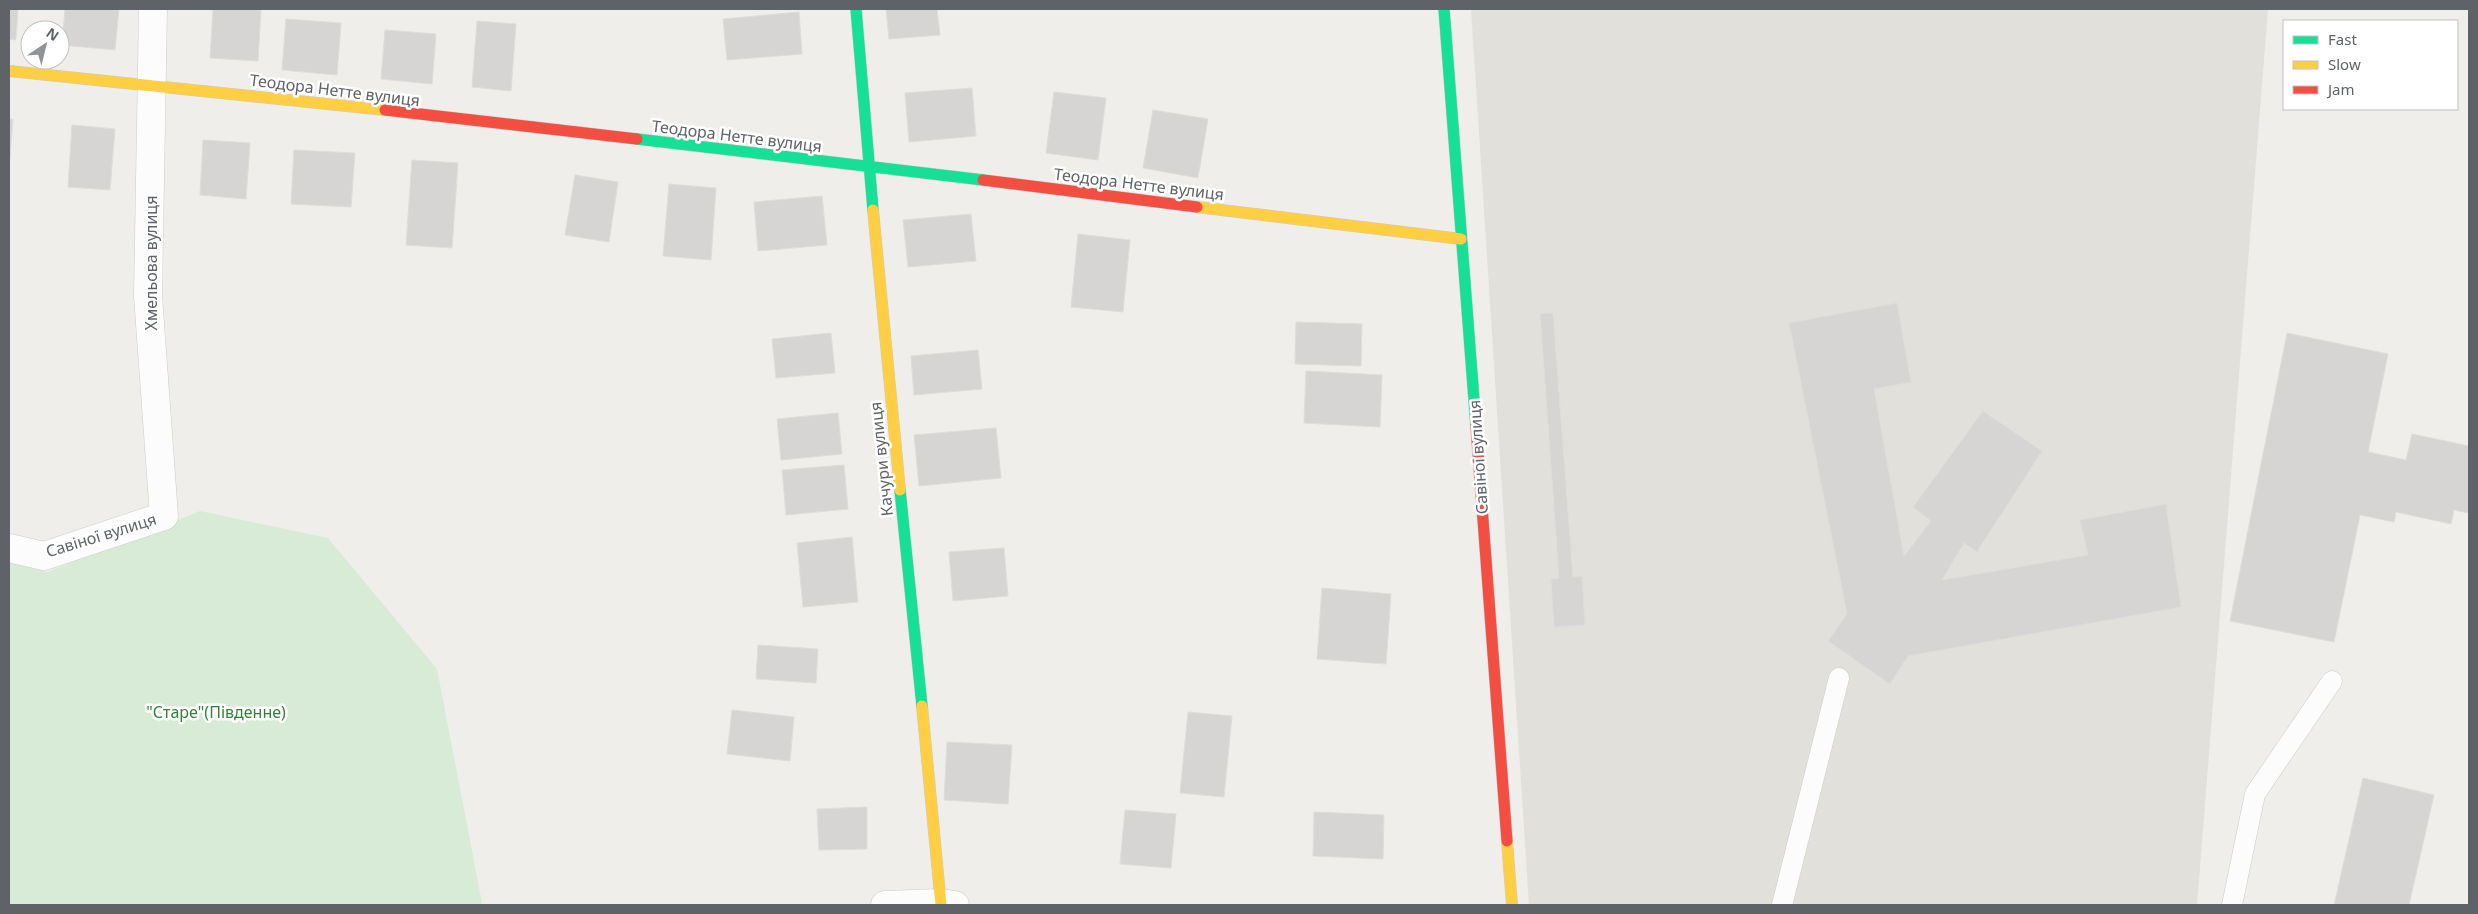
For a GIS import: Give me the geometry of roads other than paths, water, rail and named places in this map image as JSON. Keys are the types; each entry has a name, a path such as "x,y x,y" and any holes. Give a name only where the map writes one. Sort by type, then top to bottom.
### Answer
{"street":[{"name":"Хмельова вулиця","path":"153,9 148,296 164,516"},
{"name":"Качури вулиця","path":"856,9 869,167 946,905"},
{"name":"Савіної вулиця","path":"1444,9 1512,905"},
{"name":"Теодора Нетте вулиця","path":"9,71 152,85 869,167 1461,239"},
{"name":"Савіної вулиця","path":"9,548 44,556 164,516"},
{"path":"884,905 946,905"}],"lane":[{"path":"1782,905 1839,678"},
{"path":"2232,905 2255,794 2332,681"}],"park label":[{"name":"\"Старе\"(Південне)","path":"216,712"}]}
